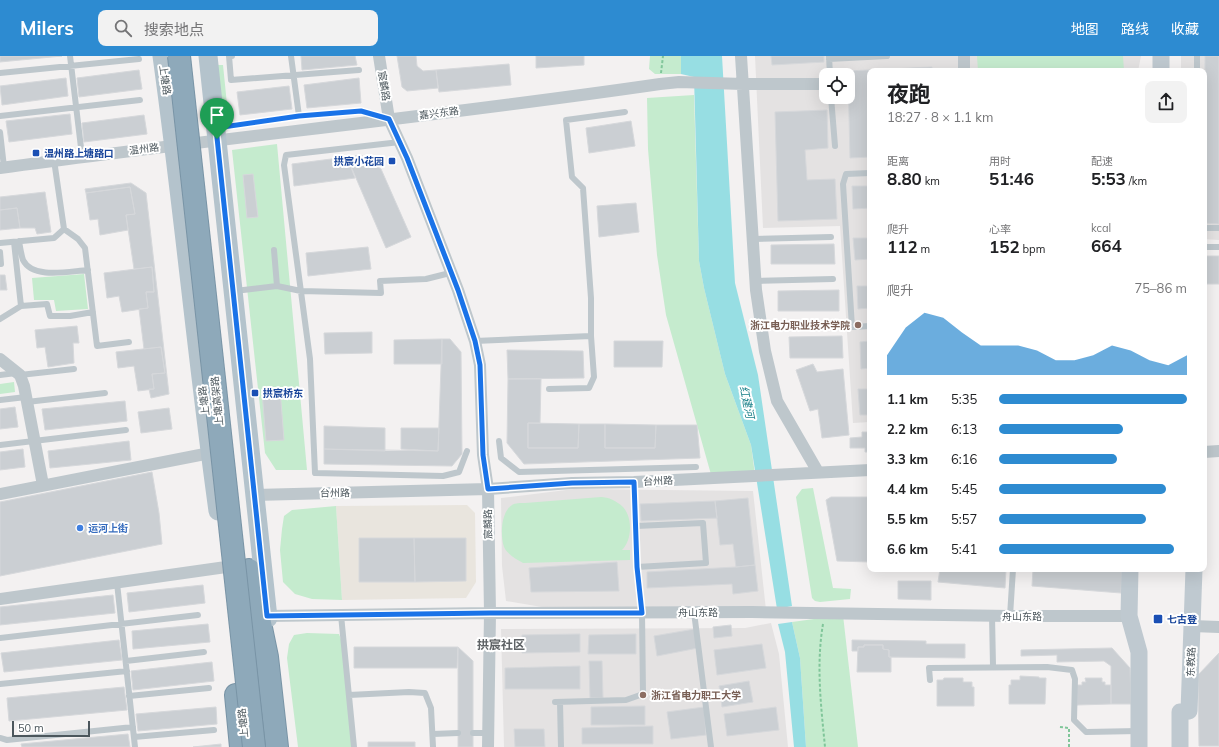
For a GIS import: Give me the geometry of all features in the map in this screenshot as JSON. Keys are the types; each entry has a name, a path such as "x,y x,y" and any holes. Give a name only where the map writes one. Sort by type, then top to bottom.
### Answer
{"highway":[{"name":"上塘高架路","path":"179,56 237,570 268,747"},
{"name":"上塘高架路","path":"194,56 237,570 254,747"},
{"path":"237,570 232,655 241,747"},
{"path":"237,570 267,657 278,747"}],"main road":[{"name":"上塘路","path":"162,56 174,145 210,453 237,570 245,747"},
{"path":"208,56 255,495 278,747"}],"street":[{"name":"宸麟路","path":"379,56 389,119 400,142 450,273 475,341 480,365 483,455 488,489 490,613 488,747"},
{"path":"742,56 756,281 765,350 777,401 818,472"},
{"path":"964,56 964,68"},
{"path":"1161,56 1161,68"},
{"path":"1169,56 1169,68"},
{"name":"嘉兴东路","path":"216,134 389,119 549,100 679,82 819,84"},
{"name":"温州路","path":"2,167 174,145 216,134"},
{"path":"0,360 19,374 24,386 43,486"},
{"path":"1207,452 1219,451"},
{"path":"0,494 210,453"},
{"name":"台州路","path":"255,495 488,489 572,483 634,482 867,470"},
{"path":"0,599 117,583 237,570"},
{"path":"1130,572 1129,616 1139,652 1139,739"},
{"name":"东教路","path":"1180,747 1180,712 1189,711 1194,572"},
{"name":"舟山东路","path":"267,616 694,612 992,616 1129,616"},
{"path":"1192,626 1219,627"}],"lane":[{"path":"70,56 82,156"},
{"path":"232,56 229,56 231,80 360,70"},
{"path":"291,56 299,116"},
{"path":"830,68 829,57 887,56"},
{"path":"1197,56 1197,68"},
{"path":"0,73 139,59"},
{"path":"0,116 140,100"},
{"path":"832,104 835,146"},
{"path":"216,134 299,116 361,111 389,119"},
{"path":"549,389 589,388 594,377 591,336 591,298 583,188 572,177 566,120 625,112"},
{"path":"0,132 2,167"},
{"path":"400,142 286,155 284,165 310,359 315,473 443,476 459,472 467,451"},
{"path":"54,160 64,229 78,239 85,248 97,346 129,342"},
{"path":"867,172 846,174 843,184 852,327 867,326"},
{"path":"1207,228 1219,228"},
{"path":"0,243 54,238 64,229"},
{"path":"753,239 831,237"},
{"path":"16,242 23,260 32,270 46,273 88,270"},
{"path":"16,242 21,306"},
{"path":"1207,246 1219,246"},
{"path":"274,250 277,286"},
{"path":"0,252 0,264"},
{"path":"233,291 277,286 301,291 381,293 380,281 426,279 450,273"},
{"path":"756,281 833,279"},
{"path":"0,319 21,306 48,304 50,316 70,316 94,312"},
{"path":"762,326 831,326"},
{"path":"475,341 591,336"},
{"path":"0,375 74,369"},
{"path":"0,400 27,400 105,393"},
{"path":"0,445 126,430"},
{"path":"499,441 501,458 519,472 696,467"},
{"path":"528,471 528,486"},
{"path":"561,747 557,702 626,700 643,694 642,613 637,567 634,482"},
{"path":"636,526 704,523 706,563 637,567"},
{"path":"1010,616 1013,572"},
{"path":"117,583 135,747"},
{"path":"694,612 711,747"},
{"path":"0,638 198,615"},
{"path":"341,615 354,747"},
{"path":"992,616 993,666"},
{"path":"126,661 204,652"},
{"path":"930,680 929,668 993,666 1046,667 1072,670 1075,679 1074,720 1086,732 1139,739"},
{"path":"0,684 127,671"},
{"path":"130,696 209,688"},
{"path":"349,695 409,692 425,693 431,708 433,747"},
{"path":"0,738 7,740 133,727"},
{"path":"134,737 214,730"},
{"path":"433,734 458,733"},
{"path":"473,733 488,733"}],"path":[{"path":"660,84 663,56"},
{"path":"825,613 819,645 819,687 825,747"},
{"path":"1060,727 1069,728 1069,747"}],"shaded area":[{"name":"浙江电力职业技术学院","path":"755,56 1141,56 1139,68 867,68 867,422 853,423 840,226 763,228"},
{"path":"1181,56 1219,56 1219,240 1207,239 1207,68 1181,68"},
{"path":"574,489 753,491 766,610 583,614 506,601 502,566 501,498"},
{"path":"467,505 475,513 476,582 466,598 342,600 336,506"},
{"name":"浙江省电力职工大学","path":"771,623 779,654 788,747 504,747 501,629 745,628"}],"green space":[{"path":"650,56 681,56 681,74 655,74 649,69"},
{"path":"977,56 1123,56 1124,68 978,68"},
{"path":"216,65 223,65 228,114 220,115"},
{"path":"694,95 699,261 725,374 751,445 755,475 712,478 666,315 657,255 648,149 647,98"},
{"path":"277,144 307,470 276,470 265,453 232,150"},
{"path":"84,274 88,309 56,311 54,300 34,300 32,278"},
{"path":"14,382 15,392 0,394 0,384"},
{"path":"813,488 833,588 851,589 850,599 820,602 815,601 812,598 796,497 802,489"},
{"path":"601,497 615,501 623,507 626,512 630,523 630,529 628,541 622,550 630,550 630,560 523,563 505,550 502,536 502,524 508,508 513,504"},
{"path":"336,506 342,600 312,599 295,594 283,582 280,550 284,516 292,510"},
{"path":"843,615 858,747 806,747 800,658 792,622"},
{"path":"307,633 339,634 342,642 352,747 298,747 287,658 289,644 294,635"}],"water":[{"name":"红建河","path":"681,56 722,56 735,283 758,375 792,606 777,609 751,445 725,374 699,261 694,77 681,74"},
{"path":"792,622 800,658 806,747 794,747 785,652 778,624"}],"building":[{"path":"0,56 62,56 0,62"},
{"path":"301,56 355,56 357,65 302,70"},
{"path":"397,56 416,56 417,66 423,71 436,70 438,88 407,91 402,87"},
{"path":"536,56 584,56 584,65 536,68"},
{"path":"771,56 824,56 824,62 772,65"},
{"path":"1205,56 1219,56 1219,224 1207,223 1207,68 1205,68"},
{"path":"509,64 511,85 439,92 436,70"},
{"path":"932,67 932,68 911,68"},
{"path":"139,70 142,89 79,97 77,78"},
{"path":"867,70 867,157 850,158 849,104 855,104 855,71"},
{"path":"66,78 68,96 2,105 0,86"},
{"path":"359,78 361,103 307,108 304,85"},
{"path":"289,86 292,109 240,115 237,92"},
{"path":"827,110 828,148 805,150 807,180 835,179 837,219 778,221 775,112"},
{"path":"70,114 72,134 9,142 6,121"},
{"path":"144,115 147,134 84,142 82,123"},
{"path":"631,121 635,146 589,153 586,128"},
{"path":"361,155 381,169 411,237 386,248 347,157"},
{"path":"347,157 355,178 294,186 292,164"},
{"path":"253,174 258,217 247,218 243,175"},
{"path":"131,183 146,193 169,394 151,398 149,389 154,389 152,374 165,373 161,347 144,349 139,309 148,308 146,292 154,292 152,267 134,269 126,215 135,214 130,187 86,193 85,189"},
{"path":"852,186 867,186 867,208 853,209"},
{"path":"130,187 135,214 126,215 128,230 100,235 98,219 90,220 86,193"},
{"path":"45,192 51,232 37,234 35,228 20,228 17,208 0,210 0,197"},
{"path":"636,203 639,232 599,237 597,206"},
{"path":"17,208 20,228 0,230 0,210"},
{"path":"853,238 867,238 867,259 855,260"},
{"path":"834,244 835,264 771,264 771,245"},
{"path":"368,247 371,269 308,276 306,253"},
{"path":"1207,256 1219,256 1219,284 1207,284"},
{"path":"152,267 154,292 146,292 148,308 122,312 119,296 107,298 104,273"},
{"path":"0,275 5,275 7,290 0,290"},
{"path":"857,286 867,286 867,308 858,309"},
{"path":"839,290 839,311 778,311 778,291"},
{"path":"77,326 79,343 73,343 74,363 48,367 45,347 37,348 35,330"},
{"path":"372,332 372,353 325,354 324,333"},
{"path":"842,336 843,358 790,358 789,337"},
{"path":"442,339 442,364 394,364 394,340"},
{"path":"442,339 450,339 461,352 462,454 452,466 324,464 324,449 438,451"},
{"path":"614,341 663,341 662,367 614,367"},
{"path":"867,341 867,368 861,369 860,342"},
{"path":"161,347 165,373 152,374 154,389 138,391 134,366 118,368 116,352"},
{"path":"507,350 583,351 584,378 508,379"},
{"path":"813,364 817,372 843,369 849,435 822,438 818,409 810,411 796,370"},
{"path":"508,379 541,379 540,423 528,423 528,448 578,448 579,424 605,424 605,448 655,448 656,425 697,425 700,458 524,464 507,443"},
{"path":"280,389 284,440 266,441 262,391"},
{"path":"858,389 867,389 867,415 860,415"},
{"path":"125,401 127,421 45,430 42,409"},
{"path":"15,407 18,427 0,429 0,409"},
{"path":"169,408 172,429 141,433 138,412"},
{"path":"528,423 579,424 578,448 528,448"},
{"path":"605,424 656,425 655,448 605,448"},
{"path":"324,426 385,428 385,451 324,449"},
{"path":"401,428 439,428 438,451 401,449"},
{"path":"862,432 867,432 867,452 865,452 865,448 850,448 850,438 862,437"},
{"path":"129,441 131,460 50,468 48,451"},
{"path":"23,449 25,467 0,470 0,452"},
{"name":"运河上街","path":"152,472 159,513 162,544 0,576 0,502"},
{"path":"831,497 867,497 867,562 837,561 826,500"},
{"path":"748,498 755,565 736,567 733,544 720,545 715,501"},
{"path":"715,501 717,518 641,521 640,504"},
{"path":"359,538 414,538 415,582 359,582"},
{"path":"414,538 466,538 466,581 415,582"},
{"path":"617,562 619,591 531,592 529,568"},
{"path":"755,565 758,591 733,594 732,584 647,588 647,572"},
{"path":"940,572 1006,572 1005,588 938,582"},
{"path":"1033,572 1122,572 1121,593 1032,586"},
{"path":"898,581 931,581 931,600 898,599"},
{"path":"203,585 205,603 129,612 127,593"},
{"path":"113,595 115,613 0,625 0,607"},
{"path":"208,624 210,642 133,649 132,631"},
{"path":"731,625 732,636 714,638 713,627"},
{"path":"695,629 698,648 657,656 654,636"},
{"path":"580,634 580,652 522,653 522,635"},
{"path":"636,634 636,654 588,654 589,635"},
{"path":"119,640 122,660 4,672 1,653"},
{"path":"852,640 926,641 926,644 965,644 965,658 889,657 889,650 883,649 883,645 864,645 864,647 858,647 858,651 852,651"},
{"path":"762,644 766,668 717,675 714,650"},
{"path":"864,645 883,645 883,649 889,650 889,657 891,657 891,672 857,672 858,647 864,647"},
{"path":"354,647 458,647 457,668 354,668"},
{"path":"458,647 473,661 473,747 458,747"},
{"path":"1112,648 1130,668 1131,704 1111,704 1111,666 1104,661 1057,662 1057,655 1021,656 1021,650"},
{"path":"1219,653 1219,746 1199,746 1198,675"},
{"path":"589,661 602,661 603,698 590,698"},
{"path":"212,662 214,681 133,690 131,671"},
{"path":"580,666 580,689 505,689 505,668"},
{"path":"1020,676 1046,678 1045,704 1009,704 1009,685 1011,685 1011,680 1020,680"},
{"path":"944,678 963,678 963,682 972,682 972,687 974,687 974,706 937,706 937,680 943,680"},
{"path":"1085,678 1102,678 1102,682 1105,682 1105,685 1111,685 1111,704 1077,705 1077,685 1082,685 1082,682 1086,682"},
{"path":"749,681 753,702 722,707 719,686"},
{"path":"124,687 127,710 9,721 7,698"},
{"path":"645,706 645,725 591,725 591,707"},
{"path":"216,707 217,724 138,731 136,714"},
{"path":"704,707 706,735 671,739 667,712"},
{"path":"776,707 779,730 727,736 724,714"},
{"path":"653,726 653,744 582,744 582,728"},
{"path":"514,729 544,729 545,747 515,747"},
{"path":"128,734 130,747 22,747 21,744"},
{"path":"368,742 415,742 415,747 368,747"},
{"path":"221,744 221,747 193,747"}],"place":[{"name":"温州路上塘路口","path":"36,153"},
{"name":"拱宸小花园","path":"392,161"},
{"name":"浙江电力职业技术学院","path":"858,325"},
{"name":"拱宸桥东","path":"255,393"},
{"name":"运河上街","path":"80,528"},
{"name":"七古登","path":"1158,619"},
{"name":"浙江省电力职工大学","path":"643,695"}],"district":[{"name":"拱宸社区","path":"501,644"}],"route":[{"path":"361,111 389,119 407,158 450,273 458,290 475,341 480,365 483,455 488,489 572,483 634,482 637,567 642,613 490,613 267,616 217,139 216,128 299,116 361,111"}]}
